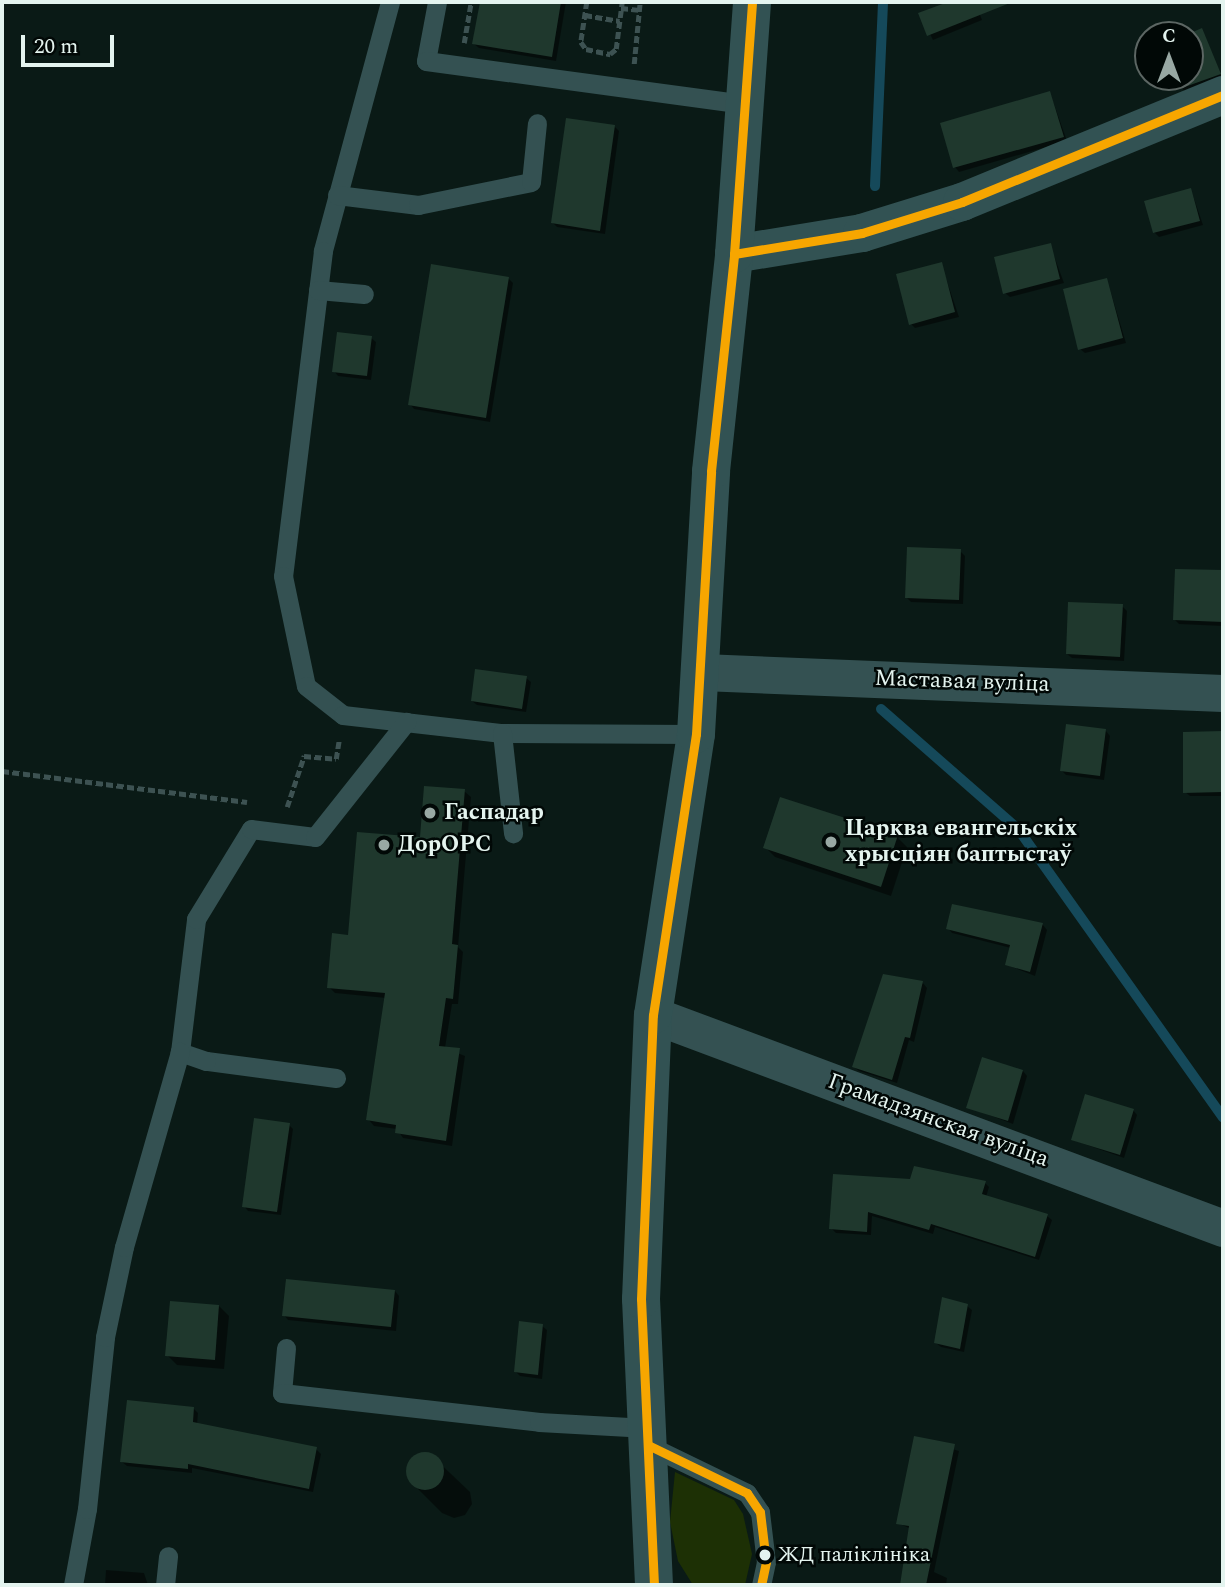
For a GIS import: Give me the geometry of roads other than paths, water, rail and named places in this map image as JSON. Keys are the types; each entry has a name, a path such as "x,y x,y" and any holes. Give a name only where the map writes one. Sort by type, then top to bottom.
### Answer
{"street":[{"path":"654,1585 641,1299 653,1015 696,734 702,672 711,471 734,254 752,2"},
{"path":"734,254 862,233 962,202 1223,95"},
{"name":"Маставая вуліца","path":"702,672 1223,692"},
{"name":"Грамадзянская вуліца","path":"653,1015 1223,1228"}],"lane":[{"path":"390,2 337,195 318,290 283,576 306,686 343,715 502,733 696,734"},
{"path":"437,2 426,61 744,104"},
{"path":"337,195 418,205 531,182 537,122"},
{"path":"318,290 365,294"},
{"path":"73,1585 87,1508 105,1337 124,1247 180,1052 196,919 251,829 315,837 406,722"},
{"path":"502,733 513,833"},
{"path":"180,1052 206,1061 336,1078"},
{"path":"286,1348 282,1393 647,1436 747,1493 760,1512 766,1562 761,1585"},
{"path":"165,1585 168,1556"}],"waterway":[{"path":"875,186 883,2"},
{"path":"881,709 1018,829 1223,1117"}],"place":[{"name":"Гаспадар","path":"430,813"},
{"name":"Царква евангельскіх хрысціян баптыстаў","path":"831,842"},
{"name":"ДорОРС","path":"384,845"},
{"name":"ЖД паліклініка","path":"765,1555"}]}
